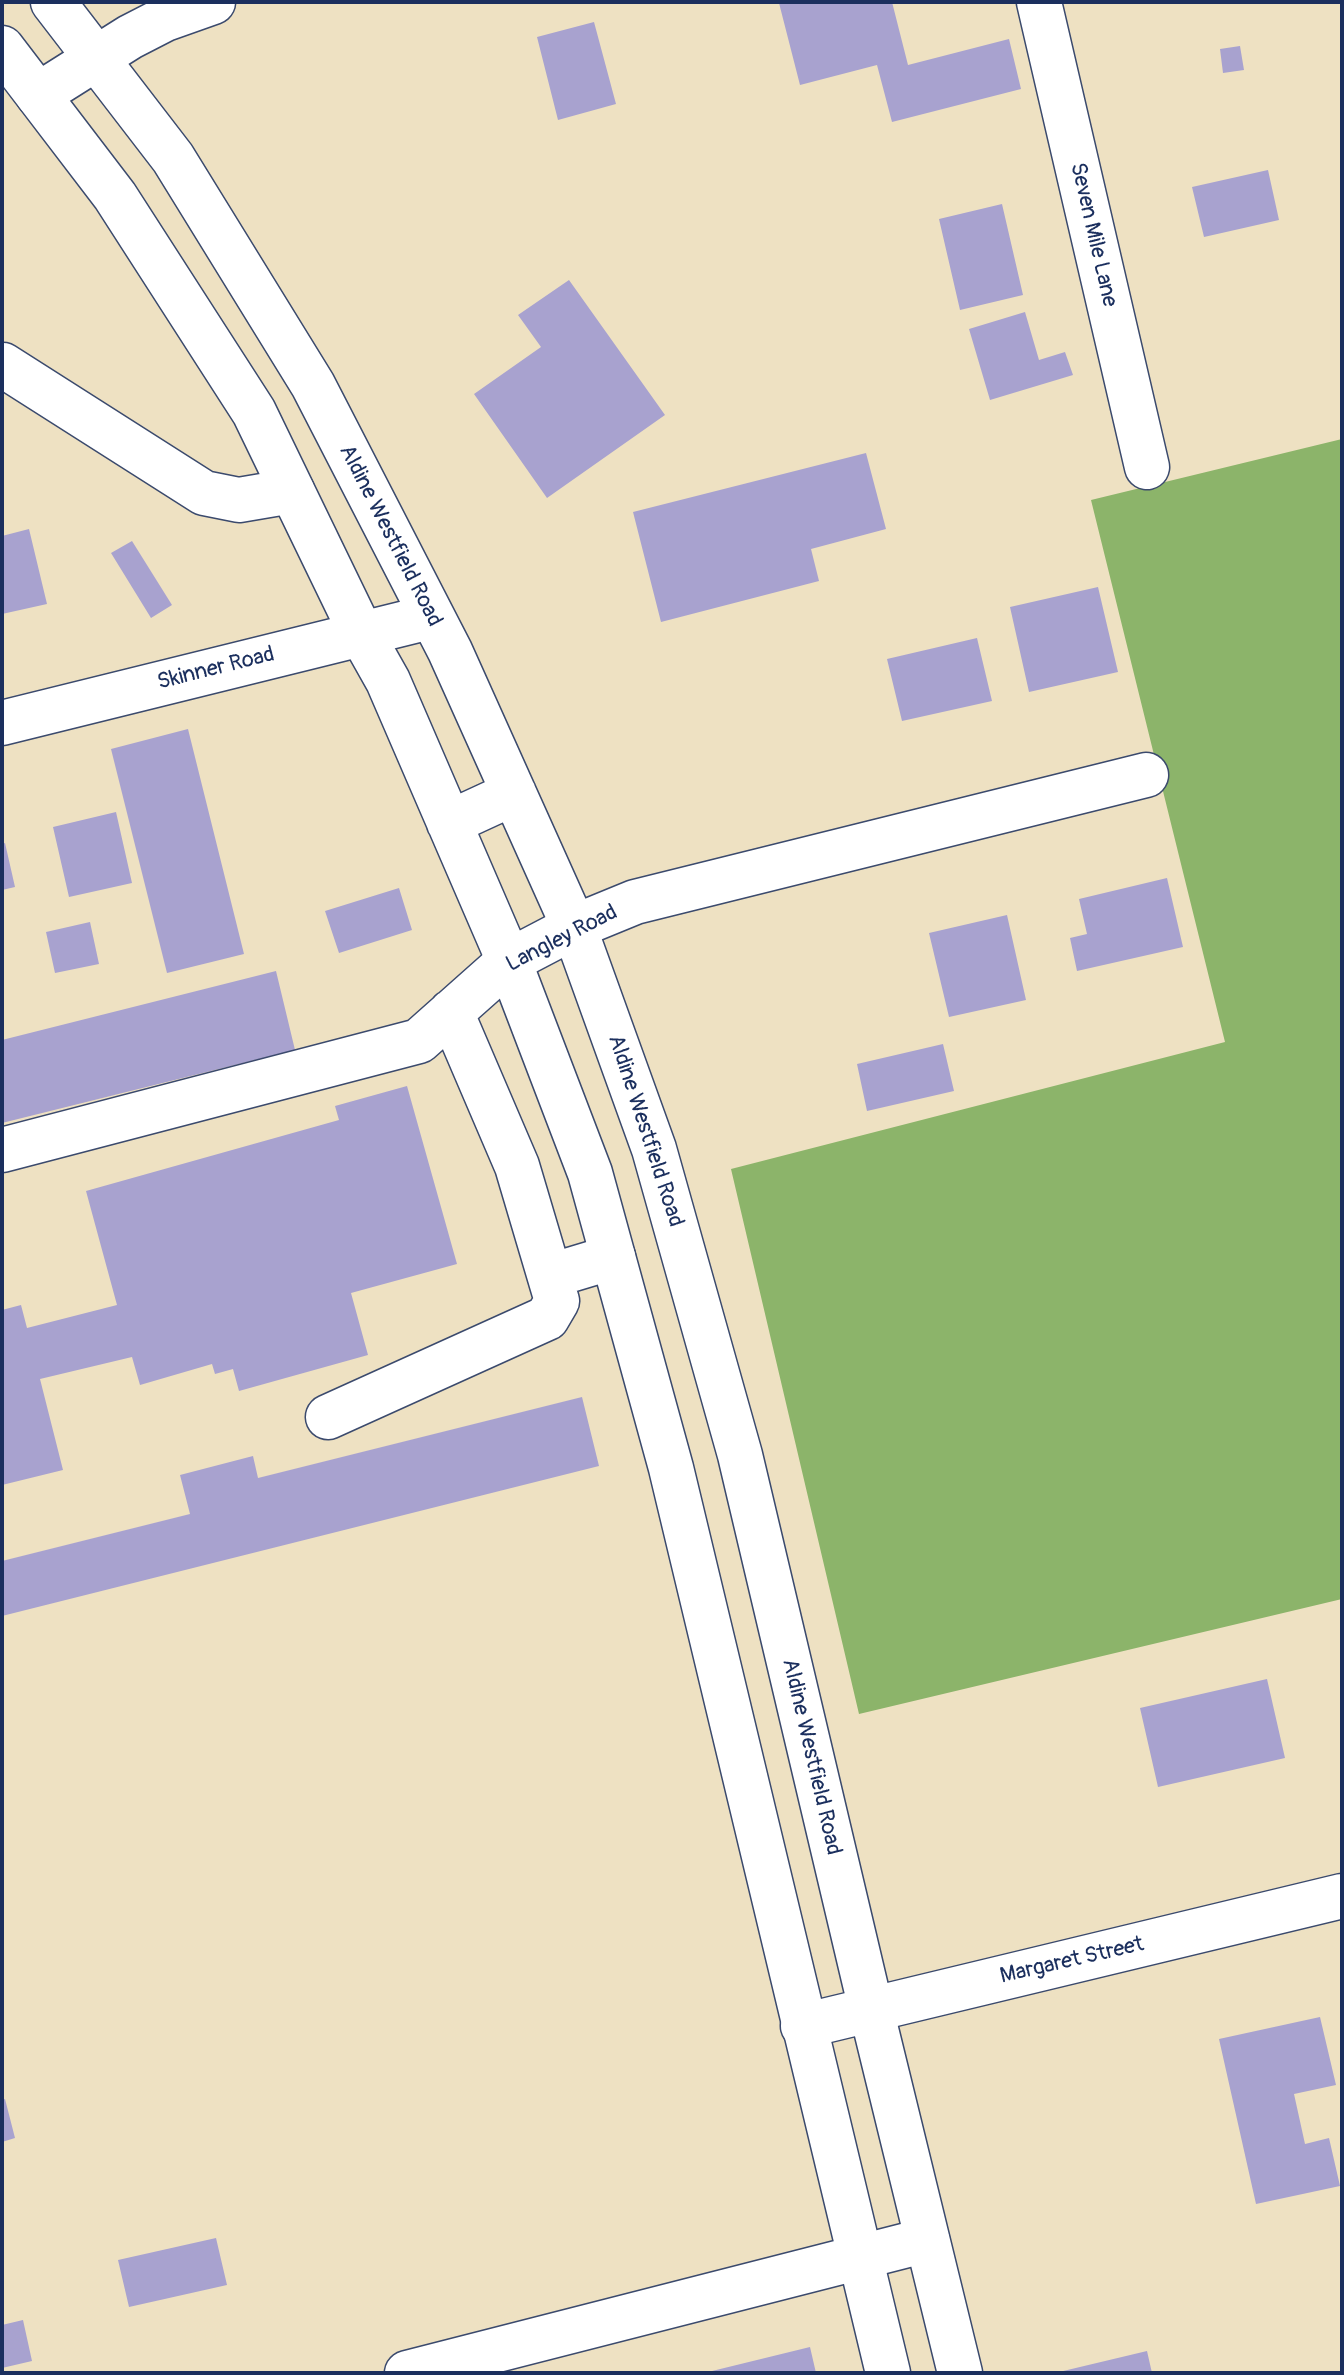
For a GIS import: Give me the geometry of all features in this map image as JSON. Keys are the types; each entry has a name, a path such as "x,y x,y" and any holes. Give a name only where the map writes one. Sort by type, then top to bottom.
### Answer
{"main road":[{"name":"Aldine Westfield Road","path":"53,2 173,158 313,385 450,651 574,927 654,1149 740,1455 960,2373"},
{"path":"38,95 130,37 165,19 213,2"},
{"name":"Seven Mile Lane","path":"1039,2 1147,467"},
{"path":"2,48 115,196 254,412 361,633 388,681 509,961 590,1173 671,1468 888,2373"},
{"path":"3,365 204,493 239,500 292,491"},
{"name":"Skinner Road","path":"2,723 430,617"},
{"name":"Langley Road","path":"2,1150 419,1041 509,961 574,927 635,902 1146,775"},
{"path":"449,823 514,793"},
{"path":"328,1417 547,1318 557,1301 517,1166 451,1012"},
{"path":"550,1276 613,1257"},
{"path":"671,1468 740,1455"},
{"name":"Margaret Street","path":"803,2026 1342,1896"},
{"path":"407,2373 927,2240"}],"green space":[{"path":"1342,439 1342,1599 859,1714 731,1169 1225,1042 1091,500"}],"building":[{"path":"892,2 908,65 1009,39 1021,89 892,122 877,65 800,85 779,3"},
{"path":"594,22 616,104 558,120 537,37"},
{"path":"1240,46 1244,70 1223,73 1220,49"},
{"path":"1268,170 1279,220 1204,237 1192,187"},
{"path":"1002,204 1023,295 960,310 939,219"},
{"path":"569,280 665,415 547,498 474,394 541,347 518,315"},
{"path":"1025,312 1039,360 1065,352 1073,375 990,400 969,329"},
{"path":"866,453 886,529 811,549 819,581 661,622 633,512"},
{"path":"29,529 47,604 2,614 2,536"},
{"path":"132,541 172,605 151,618 111,553"},
{"path":"1098,587 1118,672 1029,692 1010,607"},
{"path":"977,638 992,701 902,721 887,659"},
{"path":"188,729 244,954 167,973 111,749"},
{"path":"116,812 132,883 69,897 53,827"},
{"path":"5,843 15,887 2,890 2,844"},
{"path":"1167,878 1183,947 1077,971 1070,938 1087,934 1079,899"},
{"path":"399,888 412,930 339,953 325,911"},
{"path":"1007,915 1026,1000 949,1017 929,933"},
{"path":"90,922 99,964 55,973 46,932"},
{"path":"276,971 295,1050 2,1123 2,1040"},
{"path":"943,1044 954,1091 867,1111 857,1064"},
{"path":"407,1086 457,1264 351,1293 368,1355 239,1391 233,1369 215,1374 212,1364 140,1385 132,1357 40,1379 63,1470 2,1485 2,1310 21,1305 27,1328 117,1305 86,1191 339,1120 335,1106"},
{"path":"582,1397 599,1466 2,1616 2,1561 190,1514 180,1475 253,1456 258,1478"},
{"path":"1267,1679 1285,1758 1158,1787 1140,1708"},
{"path":"1320,2017 1336,2085 1294,2094 1305,2144 1329,2138 1340,2186 1256,2204 1219,2039"},
{"path":"5,2099 15,2138 2,2142 2,2100"},
{"path":"216,2238 227,2285 129,2307 118,2260"},
{"path":"23,2320 32,2361 2,2368 2,2325"},
{"path":"810,2347 816,2373 708,2373 708,2372"},
{"path":"1147,2351 1152,2373 1059,2373 1059,2372"}]}
